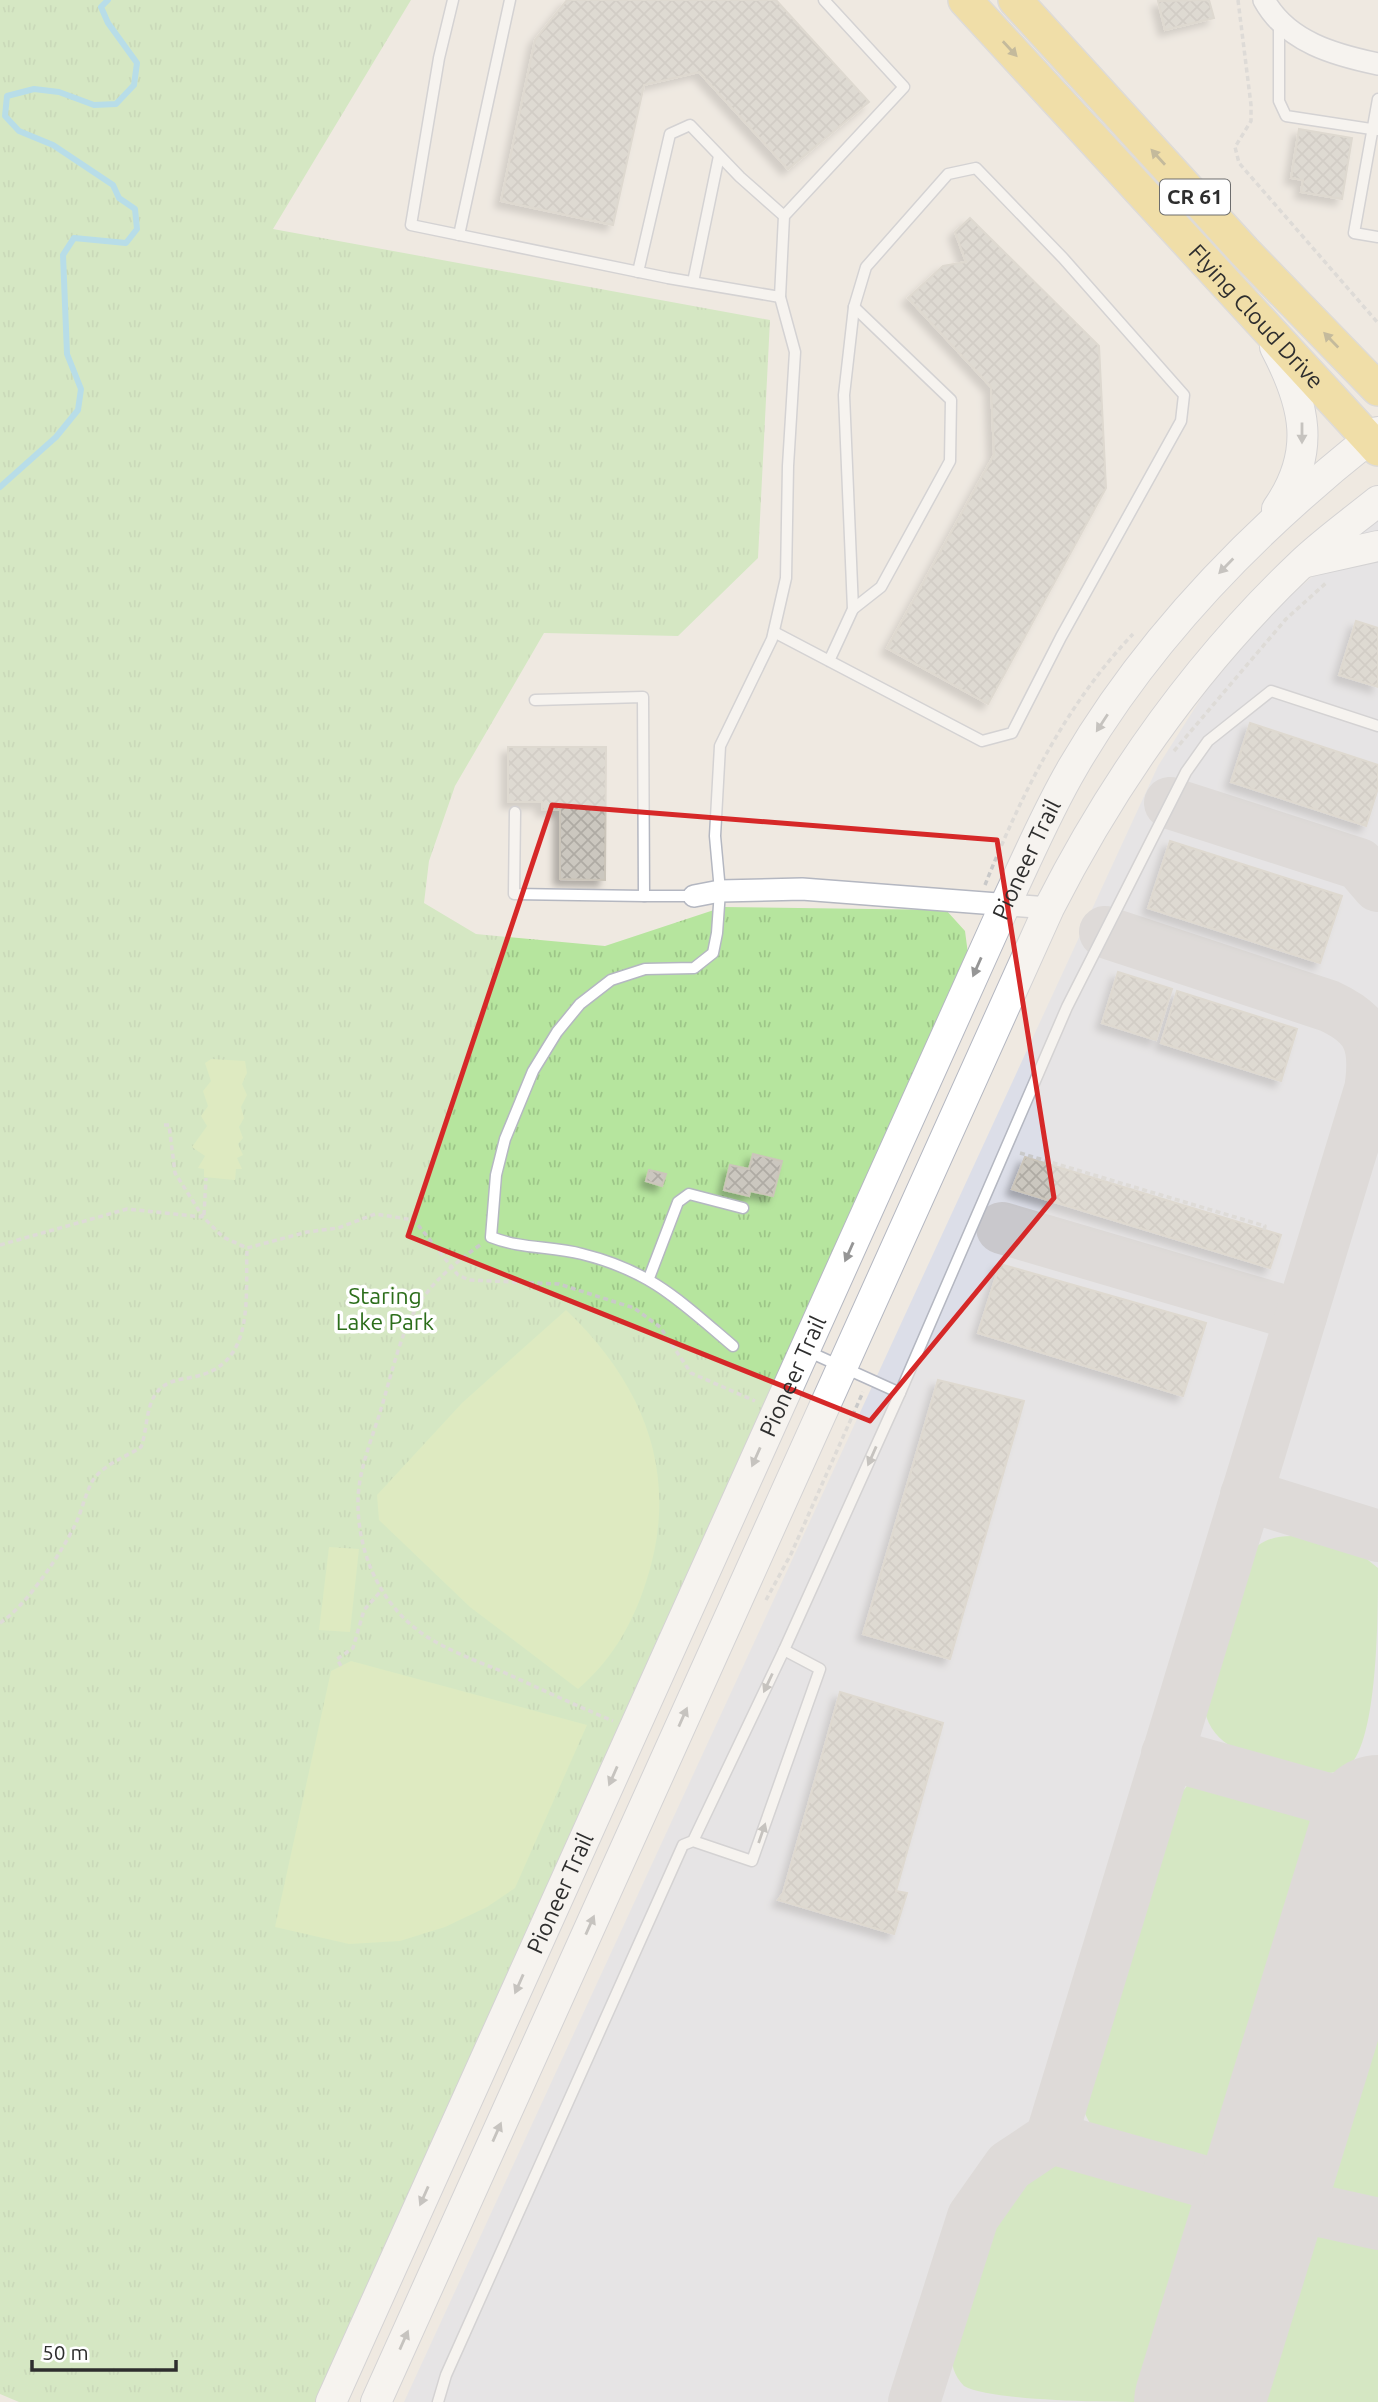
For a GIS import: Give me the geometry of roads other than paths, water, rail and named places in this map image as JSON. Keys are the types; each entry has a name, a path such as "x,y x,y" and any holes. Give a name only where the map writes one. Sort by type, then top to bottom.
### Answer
{"main road":[{"name":"Flying Cloud Drive","path":"965,0 1263,325 1375,440"},
{"name":"Flying Cloud Drive","path":"1016,0 1244,251 1378,389"},
{"path":"1263,325 1294,382 1303,428 1301,459 1293,486 1264,528"},
{"name":"Pioneer Trail","path":"331,2402 1005,905 1073,767 1140,667 1219,574 1264,528 1375,440"},
{"name":"Pioneer Trail","path":"376,2402 1049,908 1111,792 1215,655 1302,563 1378,500"},
{"path":"1302,563 1378,545"}],"street":[{"path":"1264,0 1279,20 1319,49 1378,64"},
{"path":"695,896 720,891 802,889 1049,908"}],"lane":[{"path":"453,0 439,58 411,225 638,272 780,297"},
{"path":"459,235 510,0"},
{"path":"733,1346 663,1286 649,1278 580,1253 513,1245 491,1237 496,1175 505,1139 533,1071 557,1032 580,1004 611,980 645,969 681,969 703,963 713,953 720,891 715,836 720,746 774,632 786,578 788,466 796,352 780,297 784,216 904,87 824,0"},
{"path":"1279,20 1279,101 1286,116 1376,130"},
{"path":"1378,99 1376,130 1354,233 1378,237"},
{"path":"638,272 670,134 690,125 719,156 784,216"},
{"path":"693,282 719,156"},
{"path":"774,632 982,741 1012,733 1061,637 1181,421 1184,395 1063,258 976,168 948,174 893,236 866,267 854,307 845,395 853,609 830,661"},
{"path":"853,609 881,587 950,461 951,424 951,400 854,307"},
{"path":"693,1841 900,1394 1067,1007 1186,772 1208,741 1271,691 1378,726"},
{"path":"535,700 643,697 644,896"},
{"path":"515,812 514,894 695,896"},
{"path":"649,1278 678,1202 689,1194 743,1208"},
{"path":"804,1350 900,1394"},
{"path":"438,2402 446,2375 683,1845 693,1841 752,1861 820,1669 783,1650"}],"waterway":[{"path":"0,487 56,437 78,410 81,389 67,354 63,255 74,238 126,243 137,229 135,209 119,198 113,185 53,145 19,131 5,116 7,96 34,89 59,92 94,105 116,104 134,85 137,63 108,23 101,7 108,0"}],"park label":[{"name":"Staring Lake Park","path":"385,1309"}]}
